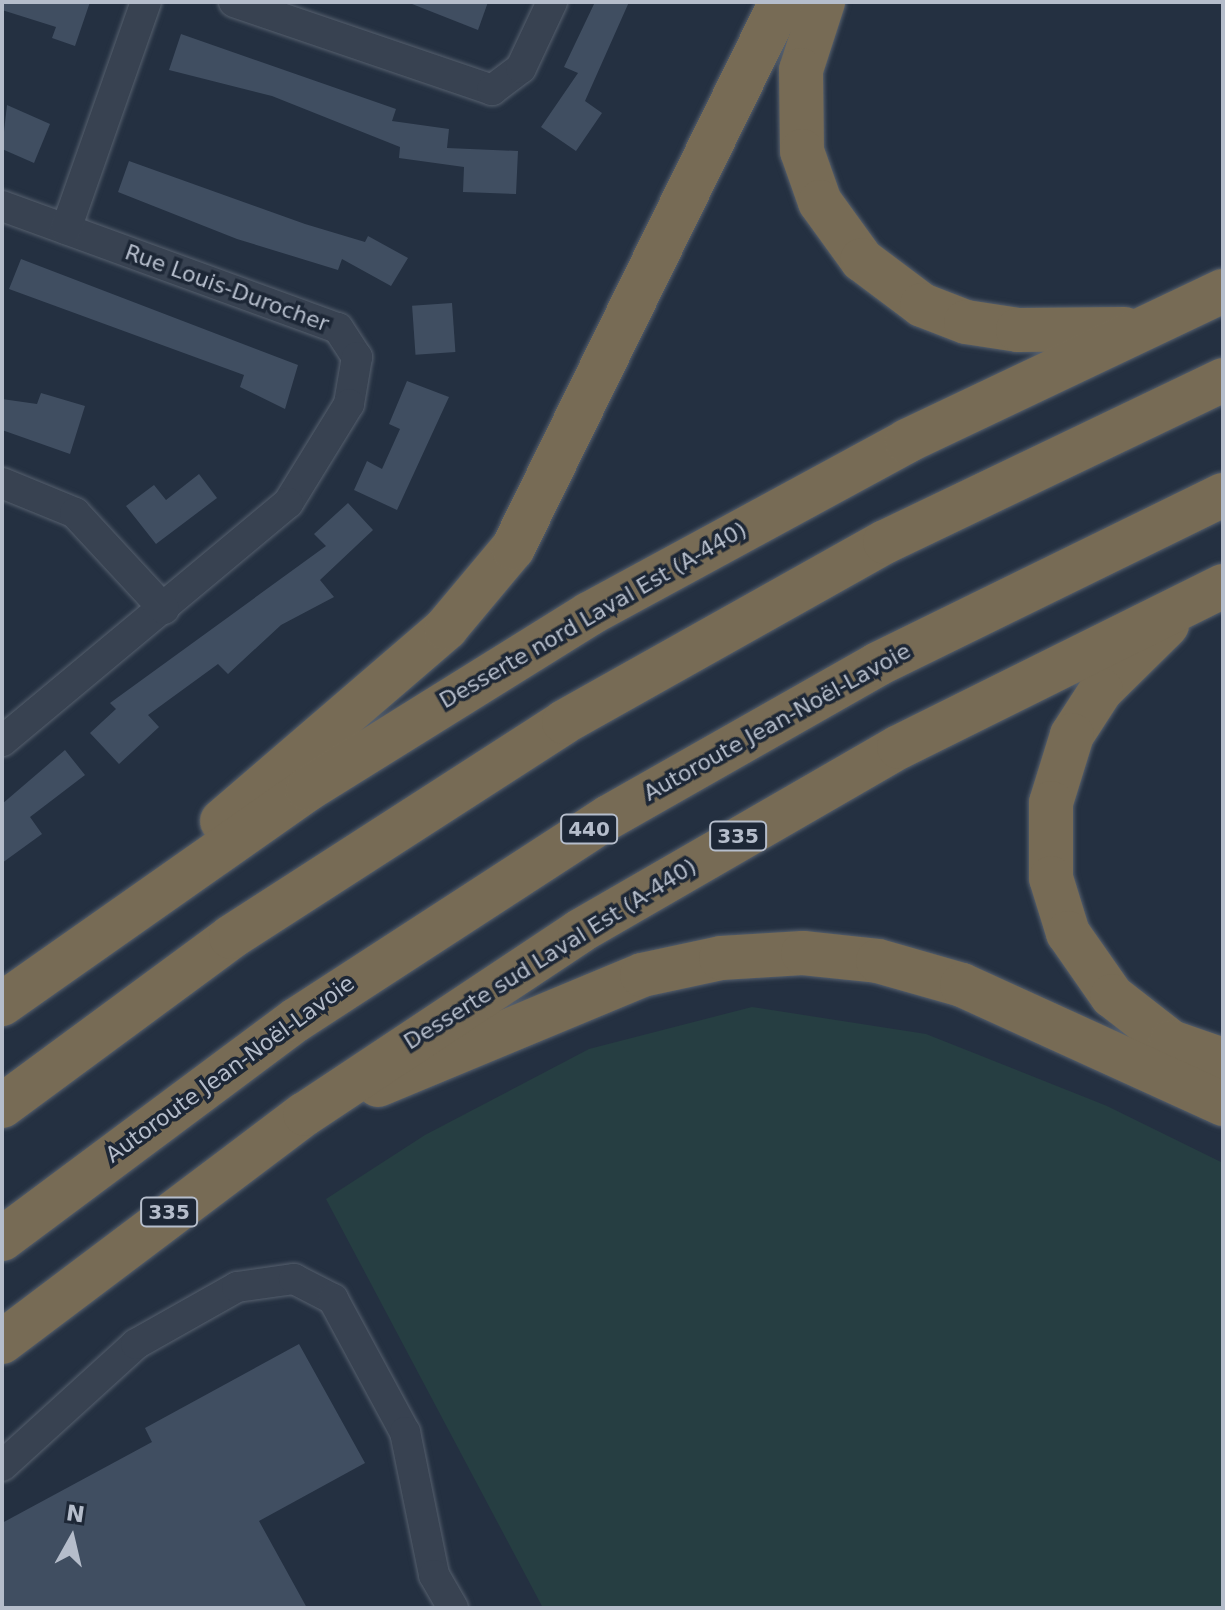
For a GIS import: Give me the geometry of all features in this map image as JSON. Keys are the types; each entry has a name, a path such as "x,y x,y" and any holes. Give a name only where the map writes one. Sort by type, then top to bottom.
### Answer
{"highway":[{"path":"115,921 291,756 446,628 513,548 781,2"},
{"path":"823,2 801,70 802,151 820,202 862,260 922,305 966,322 1028,331 1140,328"},
{"name":"Desserte nord Laval Est (A-440)","path":"2,1004 115,921 320,781 626,592 883,453 1223,291"},
{"path":"2,1106 231,937 564,722 874,548 1223,380"},
{"name":"Autoroute Jean-Noël-Lavoie","path":"2,1239 296,1020 609,817 878,664 1223,495"},
{"path":"1209,592 1081,718 1054,786 1049,857 1060,914 1098,980 1156,1033 1223,1060"},
{"name":"Desserte sud Laval Est (A-440)","path":"2,1342 305,1114 705,856 954,717 1209,592"},
{"path":"305,1114 642,975 721,958 803,953 878,961 962,985 1223,1104"}],"street":[{"path":"66,229 146,2"},
{"path":"234,2 492,90 521,68 552,2"},
{"name":"Rue Louis-Durocher","path":"2,206 338,328 357,357 349,404 288,503 2,741"},
{"path":"2,483 75,513 164,609"},
{"path":"2,1466 158,1330 237,1287 294,1279 333,1299 405,1432 434,1575 453,1608"}],"green space":[{"path":"752,1007 926,1034 1107,1106 1223,1163 1223,1608 543,1608 326,1199 425,1135 589,1049"}],"building":[{"path":"2,2 90,2 75,46 52,38 56,27 2,10"},
{"path":"407,2 488,2 478,30"},
{"path":"595,2 629,2 585,101 602,113 576,151 541,127 578,73 564,67"},
{"path":"181,34 396,109 392,121 449,129 447,148 518,151 516,194 463,192 464,167 399,158 400,147 272,96 169,70"},
{"path":"7,105 50,124 34,163 2,149"},
{"path":"129,161 305,224 365,242 368,236 408,258 391,286 342,259 338,270 237,239 118,192"},
{"path":"21,259 298,365 285,409 240,387 244,375 9,289"},
{"path":"452,303 455,352 416,355 412,306"},
{"path":"407,381 449,397 397,510 354,490 367,461 382,469 400,429 389,424"},
{"path":"41,393 85,406 70,454 2,430 2,399 37,404"},
{"path":"199,474 217,498 156,544 126,506 154,485 166,500"},
{"path":"348,503 373,530 320,580 334,597 281,625 228,674 218,664 148,715 159,727 119,764 90,733 116,709 110,703 326,546 314,534"},
{"path":"65,750 85,775 30,817 42,834 2,863 2,804"},
{"path":"299,1344 365,1463 259,1521 307,1608 2,1608 2,1523 152,1442 145,1428"}]}
